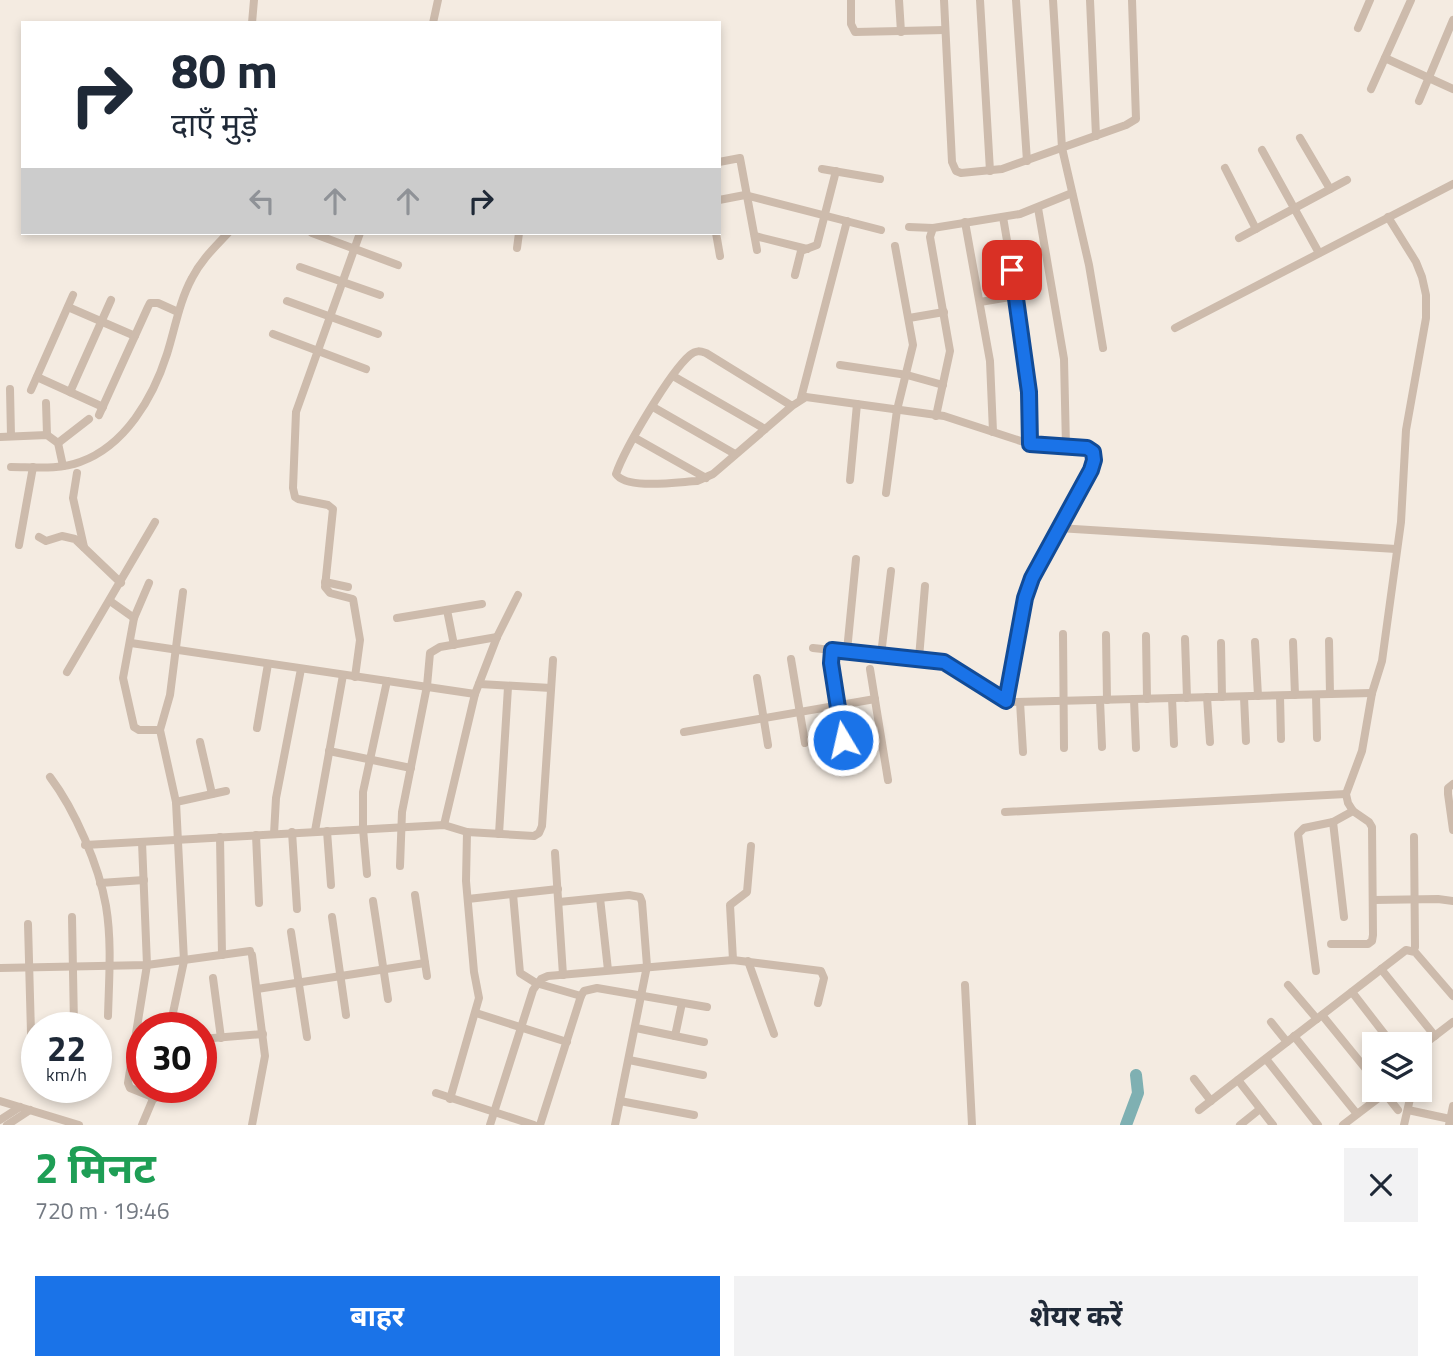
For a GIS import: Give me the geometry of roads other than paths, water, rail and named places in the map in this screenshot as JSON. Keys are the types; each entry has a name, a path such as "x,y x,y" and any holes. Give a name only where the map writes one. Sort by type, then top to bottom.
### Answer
{"street":[{"path":"253,19 254,0"},
{"path":"433,21 438,0"},
{"path":"851,0 851,24 855,32 945,30"},
{"path":"899,0 901,32"},
{"path":"944,0 953,167 961,173 990,171 1027,161 1136,119 1132,0"},
{"path":"980,0 990,171"},
{"path":"1016,0 1027,161"},
{"path":"1053,0 1062,148 1089,265 1103,348"},
{"path":"1090,0 1096,136"},
{"path":"1358,29 1370,0"},
{"path":"1371,89 1411,0"},
{"path":"1419,101 1453,20"},
{"path":"1385,58 1453,89"},
{"path":"1300,138 1330,189"},
{"path":"1262,150 1320,253"},
{"path":"721,162 740,158 757,250"},
{"path":"1225,168 1256,229"},
{"path":"822,169 880,179"},
{"path":"795,275 801,251 817,245 836,171"},
{"path":"1238,238 1347,180"},
{"path":"1175,328 1453,184"},
{"path":"909,227 933,228 1003,217 1038,208 1072,194"},
{"path":"721,200 746,195 881,230"},
{"path":"1038,208 1064,359 1066,447"},
{"path":"1003,217 1029,392 1030,444"},
{"path":"1331,944 1364,944 1372,941 1372,827 1353,811 1346,794 1362,751 1372,693 1382,661 1404,493 1406,430 1426,318 1426,295 1422,276 1388,217"},
{"path":"792,406 701,351 691,354 653,407 616,474 618,478 637,484 697,481 706,478 736,454 792,406 801,398 847,221"},
{"path":"965,222 990,361 993,432"},
{"path":"933,228 930,237 950,351 936,416"},
{"path":"11,467 63,466 90,457 129,429 166,358 178,312 191,279 201,263 226,235"},
{"path":"317,235 398,265"},
{"path":"355,677 359,632 353,599 330,593 325,587 334,514 328,505 298,499 293,493 296,412 359,235"},
{"path":"516,247 519,235"},
{"path":"716,235 720,256"},
{"path":"755,236 807,249"},
{"path":"886,493 897,410 913,345 895,246"},
{"path":"300,267 380,295"},
{"path":"31,390 73,295"},
{"path":"980,302 1016,296"},
{"path":"70,392 111,300"},
{"path":"287,301 378,334"},
{"path":"37,377 70,392 101,411 150,303 158,303 178,312"},
{"path":"68,307 135,336"},
{"path":"909,318 944,312"},
{"path":"273,334 366,369"},
{"path":"840,365 906,375 943,385"},
{"path":"673,376 765,429"},
{"path":"10,389 11,436"},
{"path":"801,398 813,397 936,416 1030,444 1087,448 1093,452 1091,470 1032,578 1025,598 1006,701"},
{"path":"46,403 47,435"},
{"path":"850,480 858,404"},
{"path":"653,407 736,454"},
{"path":"58,443 89,419"},
{"path":"0,437 47,435 58,443 63,466"},
{"path":"635,438 706,478"},
{"path":"19,545 33,467"},
{"path":"77,473 73,498 84,547"},
{"path":"68,672 155,522"},
{"path":"1058,528 1396,549"},
{"path":"38,537 46,541 62,536 75,539 121,583"},
{"path":"847,651 856,559"},
{"path":"881,655 891,571"},
{"path":"325,582 348,587"},
{"path":"149,583 134,618 123,678 134,727 139,730 160,730"},
{"path":"919,658 925,586"},
{"path":"173,1012 184,961 180,839 176,802 160,730 170,695 183,592"},
{"path":"444,825 475,694 497,637 518,595"},
{"path":"110,601 134,618"},
{"path":"397,618 482,604"},
{"path":"447,610 454,645"},
{"path":"1063,634 1064,748"},
{"path":"1102,747 1106,635"},
{"path":"1146,636 1147,699"},
{"path":"400,866 401,828 427,686 430,653 436,649 497,637"},
{"path":"1185,639 1187,698"},
{"path":"1329,641 1330,694"},
{"path":"1255,642 1258,696"},
{"path":"1293,642 1294,695"},
{"path":"131,643 475,694"},
{"path":"1221,643 1223,697"},
{"path":"813,648 944,662 1006,701 1372,693"},
{"path":"832,650 831,663 843,740"},
{"path":"791,659 805,743"},
{"path":"85,845 444,825 467,832 529,836 539,833 553,660"},
{"path":"257,728 268,664"},
{"path":"274,834 276,798 301,669"},
{"path":"870,669 888,780"},
{"path":"314,831 344,675"},
{"path":"757,678 768,745"},
{"path":"367,874 363,792 387,681"},
{"path":"479,684 551,688"},
{"path":"499,834 508,687"},
{"path":"1315,695 1317,738"},
{"path":"1244,696 1245,741"},
{"path":"1280,696 1281,739"},
{"path":"1208,697 1210,742"},
{"path":"1172,698 1174,744"},
{"path":"684,732 875,699"},
{"path":"1134,699 1136,748"},
{"path":"1020,702 1023,752"},
{"path":"200,742 212,794"},
{"path":"329,751 411,768"},
{"path":"50,777 71,807 100,883 106,908 108,1012"},
{"path":"1453,784 1448,788 1448,794 1453,830"},
{"path":"176,802 226,791"},
{"path":"1005,813 1346,794"},
{"path":"1316,971 1297,834 1304,828 1333,822 1353,811"},
{"path":"1333,822 1344,916"},
{"path":"327,831 331,884"},
{"path":"292,832 297,909"},
{"path":"450,1099 476,1013 479,991 474,972 468,899 467,832"},
{"path":"256,835 259,903"},
{"path":"220,837 222,955"},
{"path":"1414,837 1415,947"},
{"path":"139,1012 148,965 142,842"},
{"path":"733,960 730,905 747,892 751,846"},
{"path":"555,853 563,975"},
{"path":"100,883 144,880"},
{"path":"468,899 558,889"},
{"path":"513,894 520,973 536,983 581,996"},
{"path":"415,895 426,976"},
{"path":"559,902 629,895 640,898 647,966 615,1125"},
{"path":"600,898 608,970"},
{"path":"1374,900 1414,898 1453,901"},
{"path":"373,901 388,999"},
{"path":"72,917 74,1012"},
{"path":"332,917 346,1014"},
{"path":"28,924 30,1012"},
{"path":"291,932 307,1037"},
{"path":"1199,1110 1406,950 1415,952 1453,996"},
{"path":"0,968 148,965 251,953 265,1056 252,1125"},
{"path":"748,961 774,1034"},
{"path":"490,1125 536,983 548,976 647,966 748,961 821,971 824,978 818,1003"},
{"path":"257,989 425,963"},
{"path":"1381,970 1435,1036"},
{"path":"212,978 221,1038"},
{"path":"965,985 972,1125"},
{"path":"1288,985 1362,1065"},
{"path":"540,1125 581,996 589,988 707,1007"},
{"path":"1352,992 1383,1032"},
{"path":"675,1036 682,1003"},
{"path":"476,1013 567,1042"},
{"path":"1271,1022 1291,1039 1357,1114"},
{"path":"1432,1038 1453,1022"},
{"path":"636,1028 704,1042"},
{"path":"217,1038 263,1034"},
{"path":"1266,1059 1318,1125"},
{"path":"629,1060 703,1075"},
{"path":"1194,1079 1211,1101"},
{"path":"1237,1080 1273,1125"},
{"path":"436,1093 534,1125"},
{"path":"0,1101 79,1125"},
{"path":"620,1101 694,1115"},
{"path":"1343,1125 1371,1102"},
{"path":"1394,1102 1403,1110 1450,1122 1453,1107"},
{"path":"1404,1125 1403,1110 1407,1102"},
{"path":"142,1125 153,1103"},
{"path":"0,1120 20,1107"},
{"path":"1240,1125 1260,1109"},
{"path":"7,1125 30,1110"}],"waterway":[{"path":"1126,1125 1138,1093 1136,1075"}]}
